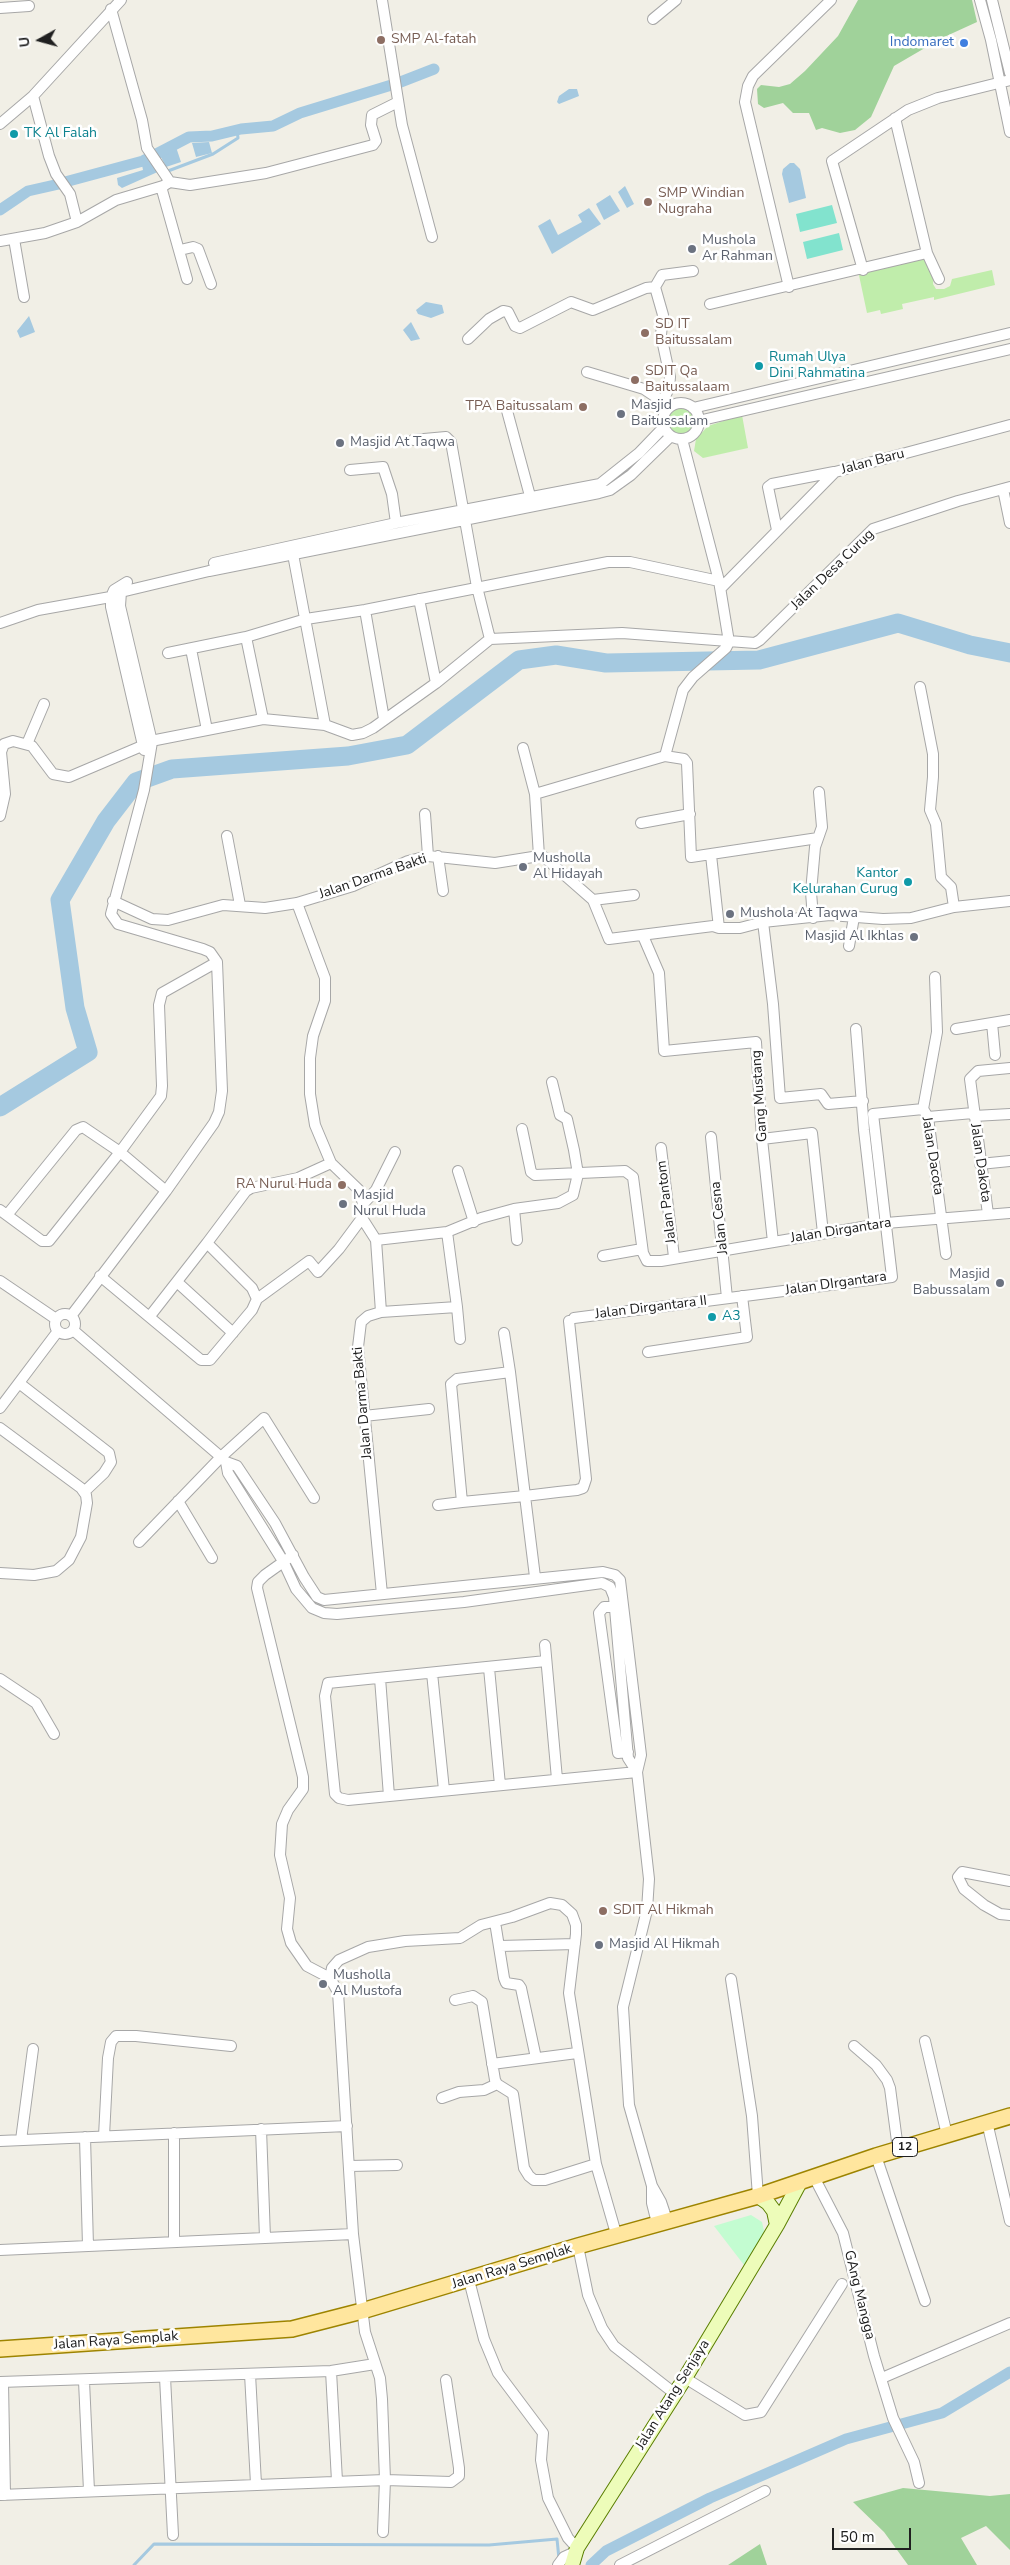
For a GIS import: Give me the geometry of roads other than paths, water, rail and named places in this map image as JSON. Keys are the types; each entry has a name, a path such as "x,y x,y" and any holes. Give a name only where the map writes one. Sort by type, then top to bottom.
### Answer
{"main road":[{"name":"Jalan Raya Semplak","path":"0,2349 292,2328 362,2311 578,2246 617,2237 662,2222 758,2196 898,2149 1010,2116"},
{"name":"Jalan Atang Senjaya","path":"568,2558 685,2378 777,2225 807,2179"},
{"path":"758,2196 768,2203 774,2211 777,2225"}],"street":[{"path":"0,124 33,96 121,0"},
{"path":"382,0 396,78 398,102 413,171 432,237"},
{"path":"653,19 676,0"},
{"path":"789,287 745,102 748,86 754,76 831,0"},
{"path":"980,0 1010,132"},
{"path":"992,0 1010,73"},
{"path":"0,8 29,6"},
{"path":"111,9 142,120 144,139 166,184"},
{"path":"863,270 832,163 908,110 938,98 1010,80"},
{"path":"33,96 49,156 56,174 70,194 77,222"},
{"path":"0,241 45,233 77,222 116,200 166,184 190,185 266,173 373,145 376,141 371,125 372,115 398,102"},
{"path":"896,118 927,253 939,279"},
{"path":"166,184 162,190 187,279"},
{"path":"14,239 24,297"},
{"path":"180,250 193,247 198,249 211,284"},
{"path":"710,304 863,270 927,253"},
{"path":"587,372 644,389 667,404 684,404 692,408 698,421 694,433 682,439 671,436 664,427 663,418 667,404 670,377 661,335 663,315 655,287 662,275 693,271"},
{"path":"468,339 489,319 504,311 508,312 515,326 520,328 571,302 593,310 646,288 655,287"},
{"path":"692,408 1010,333"},
{"path":"698,421 1010,348"},
{"path":"891,361 895,374"},
{"path":"506,406 530,496"},
{"name":"Jalan Baru","path":"777,530 768,487 772,484 835,472 1010,425"},
{"path":"362,536 396,523 465,515 530,496 600,484 639,452 664,427"},
{"path":"0,816 5,794 2,748 4,744 12,740 27,744 39,753 53,774 64,777 76,775 147,744 263,719 325,725 352,735 373,728 384,718 436,683 490,639 477,587 465,515 449,439 446,436 413,440"},
{"path":"71,1316 166,1191 214,1124 219,1112 222,1092 217,962 210,952 203,949 118,924 111,914 149,766 147,744 114,590 122,583 465,515 610,490 631,475 671,436"},
{"path":"665,756 683,690 693,677 728,645 720,584 682,439"},
{"path":"350,470 383,467 388,480 396,523"},
{"name":"Jalan Baru","path":"720,584 835,472"},
{"name":"Jalan Desa Curug","path":"490,639 622,633 728,645 747,644 760,640 873,529 958,501 1006,488 1010,523"},
{"path":"293,550 325,725"},
{"path":"168,653 246,637 306,619 419,600 608,562 630,562 720,584"},
{"path":"0,623 38,610 115,596"},
{"path":"419,600 436,683"},
{"path":"366,610 384,718"},
{"path":"246,637 263,719"},
{"path":"192,649 207,730"},
{"path":"920,687 933,754 930,810 936,824 941,877 951,887 954,907"},
{"path":"27,744 44,704"},
{"path":"523,748 535,794 539,856 544,857 592,900 609,940 713,926 719,928 740,928 763,922 830,915 910,918 954,907 1010,901"},
{"path":"535,794 665,756 684,759 687,762 691,856 711,855 818,838"},
{"path":"813,918 811,892 815,846 822,827 819,792"},
{"path":"425,814 433,856 443,891"},
{"path":"641,823 690,814"},
{"path":"227,836 240,905"},
{"path":"711,855 719,928"},
{"name":"Jalan Darma Bakti","path":"114,901 152,919 168,920 223,905 265,908 297,903 353,886 408,861 433,856 495,863 539,856"},
{"path":"592,900 634,895"},
{"path":"100,1276 204,1362 212,1358 234,1333 252,1310 257,1298 308,1261 318,1272 362,1218 363,1204 359,1190 331,1163 315,1125 309,1078 313,1036 325,1000 325,978 297,903"},
{"path":"849,946 854,917"},
{"path":"763,922 773,1004 780,1098 821,1094 828,1104 863,1101"},
{"name":"Gang Mustang","path":"642,936 659,973 664,1051 756,1042 762,1138 773,1242"},
{"path":"166,1191 120,1152 86,1128 79,1128 4,1212 42,1242 49,1241 120,1152 158,1100 162,1091 159,1005 162,994 217,962"},
{"path":"935,976 937,1032 926,1113 1010,1114"},
{"path":"956,1028 1010,1020"},
{"path":"992,1023 995,1056"},
{"path":"856,1030 863,1101 869,1117 880,1224"},
{"name":"Jalan Dakota","path":"988,1214 969,1085 971,1077 978,1071 1010,1068"},
{"path":"376,1240 447,1232 514,1209 558,1202 573,1195 578,1174 567,1119 560,1115 552,1082"},
{"name":"Jalan Dacota","path":"869,1117 926,1113 946,1254"},
{"path":"522,1129 531,1172 535,1175 625,1171 632,1177 642,1249 646,1261 661,1261 674,1257"},
{"path":"762,1138 812,1133 823,1233"},
{"name":"Jalan Cesna","path":"711,1137 727,1298"},
{"name":"Jalan Pantom","path":"661,1148 674,1257"},
{"path":"363,1204 376,1190 395,1152"},
{"path":"980,1164 1010,1162"},
{"path":"150,1316 246,1191 298,1178 331,1163"},
{"path":"458,1170 474,1222"},
{"path":"514,1209 517,1240"},
{"name":"Jalan Dirgantara","path":"674,1257 880,1224 1010,1213"},
{"path":"362,1218 376,1240 381,1312 457,1307"},
{"name":"Jalan DIrgantara","path":"727,1298 892,1277 880,1224"},
{"path":"447,1232 460,1339"},
{"path":"207,1244 252,1288 257,1298"},
{"path":"603,1256 642,1249"},
{"path":"0,1281 56,1320"},
{"path":"177,1282 234,1333"},
{"path":"648,1352 747,1337 742,1296"},
{"name":"Jalan Dirgantara II","path":"524,1496 577,1490 583,1488 585,1484 572,1320 727,1298"},
{"name":"Jalan Darma Bakti","path":"381,1312 368,1316 361,1322 358,1338 382,1594"},
{"path":"63,1314 71,1316 75,1324 73,1330 64,1334 58,1331 56,1320 63,1314"},
{"path":"73,1330 224,1460 237,1466 317,1597 324,1600 603,1572 615,1575 620,1580 641,1755 637,1772 649,1879 647,1910 623,2007 629,2105 652,2186 662,2202 662,2222"},
{"path":"0,1408 58,1331"},
{"path":"504,1333 535,1578"},
{"path":"462,1502 451,1384 457,1379 510,1372"},
{"path":"19,1383 109,1453 111,1462 104,1473 84,1492"},
{"path":"364,1416 429,1409"},
{"path":"139,1542 178,1501 224,1460 264,1418 314,1498"},
{"path":"0,1428 84,1492 86,1503 81,1537 69,1560 56,1571 34,1576 0,1573"},
{"path":"224,1460 228,1473 283,1561 305,1601 312,1608 324,1613 464,1602 602,1583 612,1590 628,1758 637,1772"},
{"path":"438,1505 524,1496"},
{"path":"178,1501 212,1558"},
{"path":"293,1555 258,1582 257,1588 303,1777 302,1789 288,1810 280,1832 280,1855 290,1898 287,1929 290,1943 307,1966 330,1978 338,1992 353,2234 362,2311 380,2378 382,2399 385,2480 383,2532"},
{"path":"463,1585 464,1602"},
{"path":"614,1607 604,1608 599,1613 618,1753 628,1752"},
{"path":"545,1645 557,1779"},
{"path":"546,1661 489,1668 331,1681 326,1686 325,1696 335,1794 343,1800 637,1772"},
{"path":"489,1668 500,1785"},
{"path":"432,1673 444,1790"},
{"path":"380,1678 389,1796"},
{"path":"0,1679 36,1703 54,1734"},
{"path":"1010,1881 962,1872 958,1877 964,1889 984,1905 1000,1914 1010,1915"},
{"path":"330,1978 332,1968 339,1960 368,1947 405,1941 460,1938 481,1925 550,1903 562,1905 575,1918 575,1944 569,1993 596,2164 617,2237"},
{"path":"495,1922 504,1978 506,1983 521,1988 536,2058"},
{"path":"500,1946 575,1944"},
{"path":"731,1979 752,2116 758,2196"},
{"path":"455,2000 473,1996 482,2002 497,2084 513,2094 524,2168 534,2180 545,2180 596,2164"},
{"path":"104,2136 108,2058 111,2042 116,2036 136,2036 231,2046"},
{"path":"925,2041 947,2135"},
{"path":"854,2046 876,2065 887,2080 890,2088 898,2149"},
{"path":"21,2140 33,2049"},
{"path":"492,2064 577,2053"},
{"path":"442,2098 459,2092 484,2090 497,2084"},
{"path":"987,2122 1010,2221"},
{"path":"0,2140 347,2126"},
{"path":"261,2129 265,2238"},
{"path":"174,2133 174,2242"},
{"path":"85,2137 88,2246"},
{"path":"876,2156 925,2301"},
{"path":"349,2166 397,2165"},
{"name":"GAng Mangga","path":"807,2179 843,2233 874,2356 893,2418 914,2462 919,2483"},
{"path":"0,2250 353,2234"},
{"path":"578,2246 588,2295 602,2328 614,2346 674,2393"},
{"path":"469,2280 484,2339 498,2373 544,2432 541,2460 548,2498 568,2538 568,2558"},
{"path":"685,2378 745,2415 761,2412 842,2284"},
{"path":"882,2378 1010,2323"},
{"path":"375,2364 331,2371 165,2376 84,2381 2,2382 2,2495 337,2481 385,2480 446,2483 454,2481 459,2476 458,2451 446,2380"},
{"path":"331,2371 337,2481"},
{"path":"250,2374 256,2484"},
{"path":"165,2376 173,2535"},
{"path":"84,2381 89,2491"},
{"path":"620,2565 765,2491"}],"waterway":[{"path":"65,182 143,161 189,137 212,136 241,129 273,126 300,113 398,83 434,69"},
{"path":"168,171 213,154 238,138 237,130"},
{"path":"0,210 28,191 59,184"},
{"path":"0,1107 88,1052 75,1008 60,900 106,821 136,782 172,769 348,756 407,745 519,660 556,655 606,663 759,660 898,623 970,645 1010,653"},
{"path":"591,2565 606,2551 710,2498 846,2439 942,2413 1010,2372"},
{"path":"134,2565 154,2544 489,2545 557,2539 559,2559"}],"place":[{"name":"SMP Al-fatah","path":"381,40"},
{"name":"Indomaret","path":"964,43"},
{"name":"TK Al Falah","path":"14,134"},
{"name":"SMP Windian Nugraha","path":"648,202"},
{"name":"Mushola Ar Rahman","path":"692,249"},
{"name":"SD IT Baitussalam","path":"645,333"},
{"name":"Rumah Ulya Dini Rahmatina","path":"759,366"},
{"name":"SDIT Qa Baitussalaam","path":"635,380"},
{"name":"TPA Baitussalam","path":"583,407"},
{"name":"Masjid Baitussalam","path":"621,414"},
{"name":"Masjid At Taqwa","path":"340,443"},
{"name":"Musholla Al Hidayah","path":"523,867"},
{"name":"Kantor Kelurahan Curug","path":"908,882"},
{"name":"Mushola At Taqwa","path":"730,914"},
{"name":"Masjid Al Ikhlas","path":"914,937"},
{"name":"RA Nurul Huda","path":"342,1185"},
{"name":"Masjid Nurul Huda","path":"343,1204"},
{"name":"Masjid Babussalam","path":"1000,1283"},
{"name":"A3","path":"712,1317"},
{"name":"SDIT Al Hikmah","path":"603,1911"},
{"name":"Masjid Al Hikmah","path":"599,1945"},
{"name":"Musholla Al Mustofa","path":"323,1984"}]}
